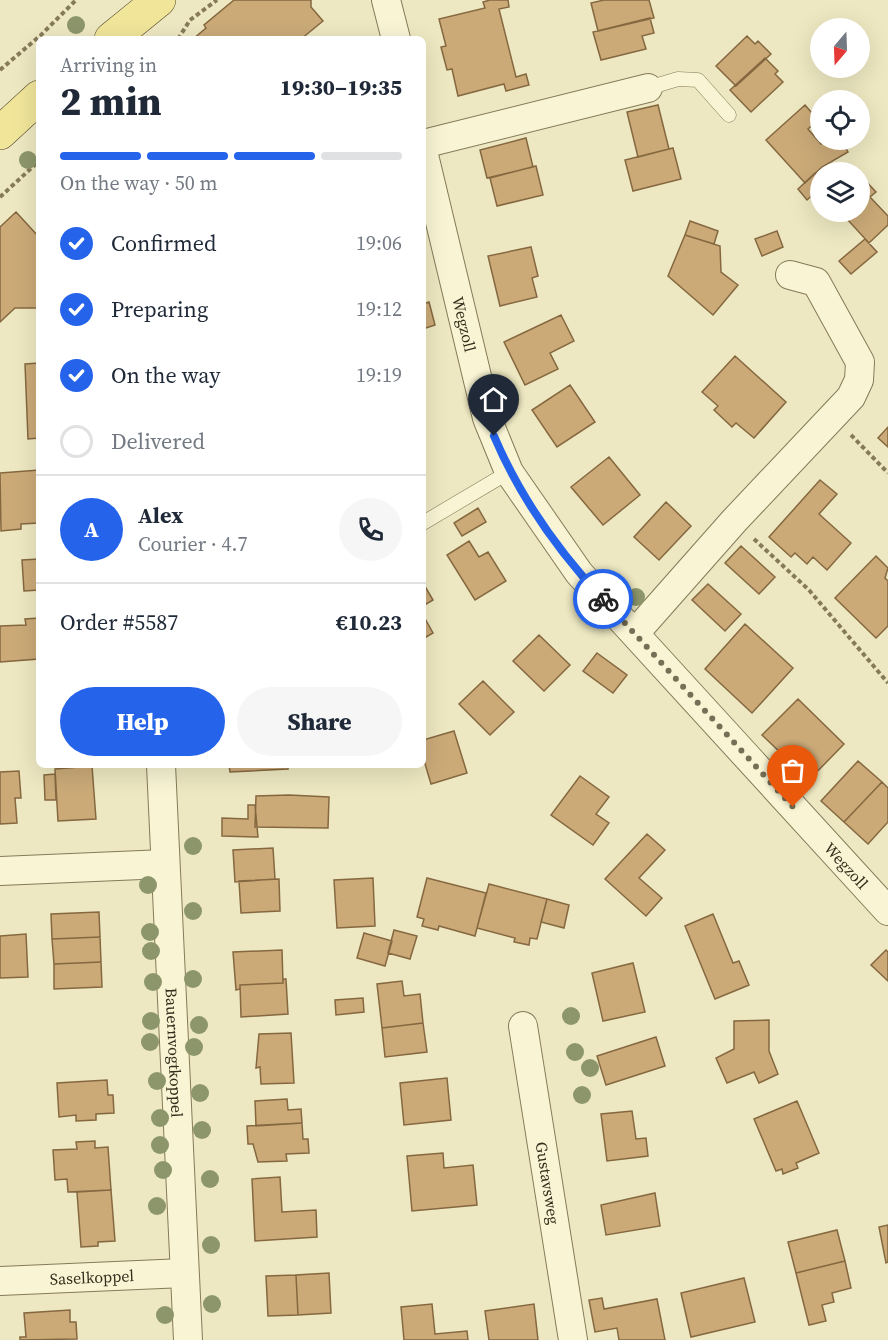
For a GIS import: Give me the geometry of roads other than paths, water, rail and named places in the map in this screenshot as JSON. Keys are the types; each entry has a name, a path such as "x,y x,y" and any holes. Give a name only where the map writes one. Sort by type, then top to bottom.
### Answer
{"main road":[{"path":"115,36 159,0"},
{"path":"0,133 36,100"}],"street":[{"path":"386,0 395,36"},
{"path":"426,143 648,88"},
{"name":"Wegzoll","path":"426,164 487,418 509,472 579,573 888,911"},
{"path":"635,633 734,521 851,397 859,380 860,362 816,282 790,275"},
{"name":"Bauernvogtkoppel","path":"161,768 188,1340"},
{"path":"0,871 165,864"},
{"name":"Gustavsweg","path":"523,1026 573,1340"},
{"name":"Saselkoppel","path":"0,1281 184,1273"}],"lane":[{"path":"648,88 678,79 698,80 729,115"},
{"path":"426,521 509,472"}]}
